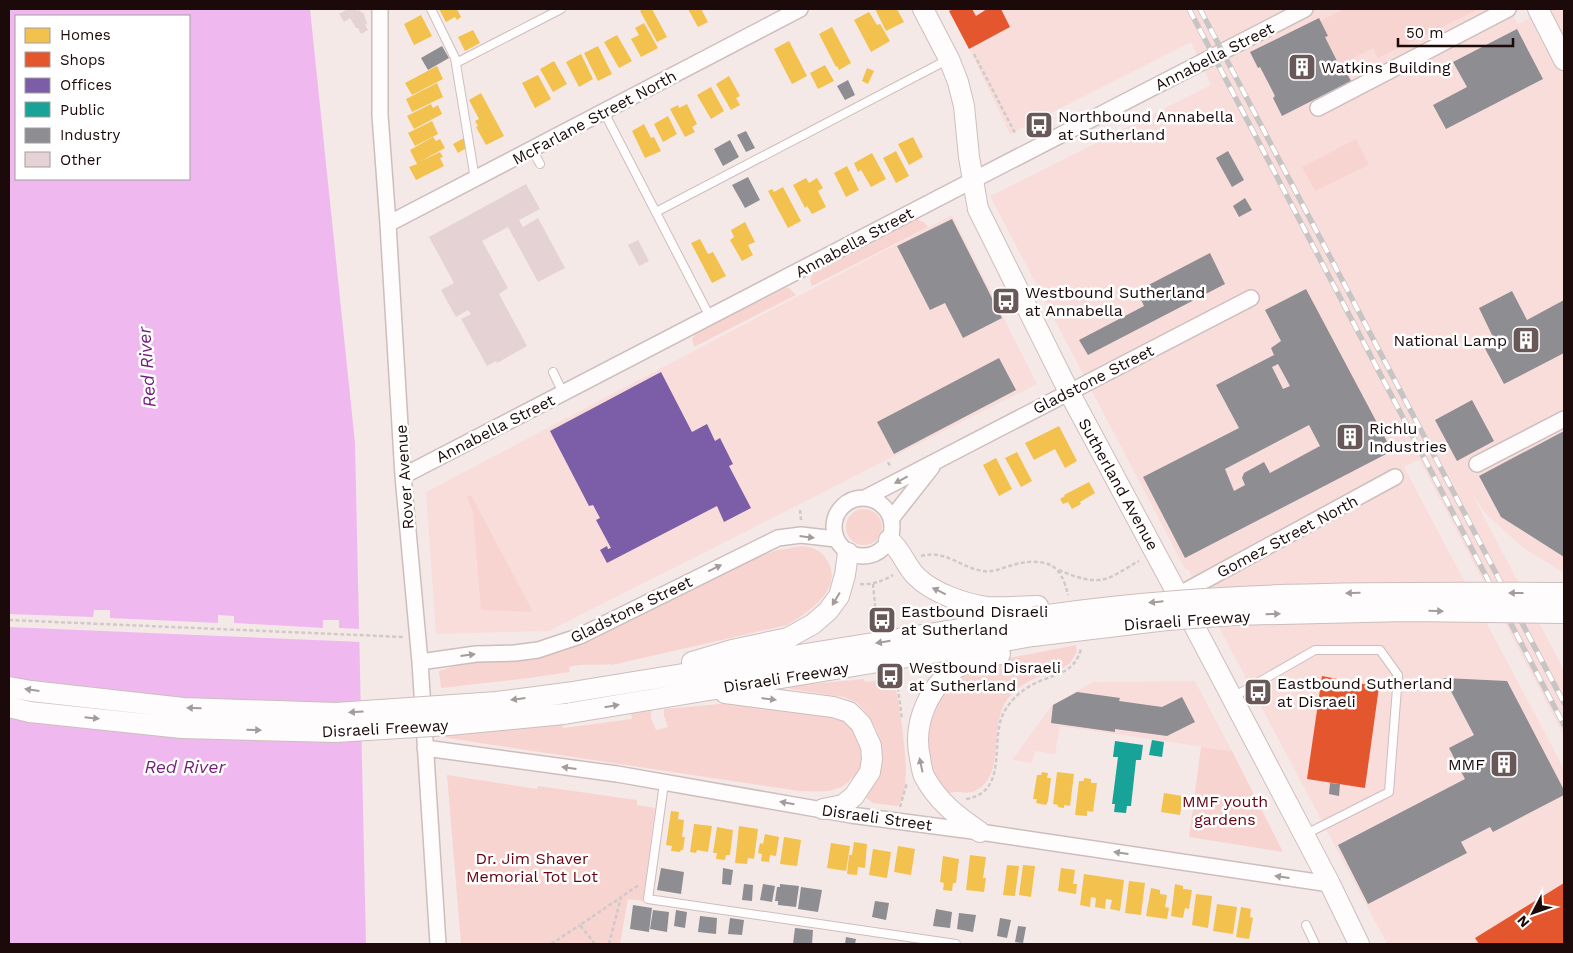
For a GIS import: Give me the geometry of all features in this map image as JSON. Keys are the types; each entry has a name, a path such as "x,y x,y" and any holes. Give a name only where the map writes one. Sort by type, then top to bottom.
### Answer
{"main road":[{"name":"Sutherland Avenue","path":"923,9 949,59 958,82 964,106 969,157 978,209 1069,392 1304,834 1359,944"},
{"path":"1538,9 1564,60"},
{"path":"889,540 900,551 907,566 927,586 953,598 987,607 1034,627"},
{"path":"614,686 732,650 779,641 805,630 821,618 839,596 845,575 842,546"},
{"name":"Disraeli Freeway","path":"9,687 183,708 336,713 497,702 1034,627 1230,597 1402,592 1564,593"},
{"name":"Disraeli Freeway","path":"1102,617 1167,620 1232,615 1407,611 1564,613"},
{"path":"980,832 949,809 935,793 923,774 918,748 918,728 923,710 934,691 948,675 963,664 981,657 1034,627 1102,617"},
{"name":"Disraeli Freeway","path":"9,707 30,712 182,728 335,732 449,725 564,714 703,690 1034,627"},
{"path":"703,690 833,707 848,712 861,724 871,746 870,772 854,796 843,805 823,809"}],"street":[{"name":"Rover Avenue","path":"380,9 380,115 403,476 420,662 438,944"},
{"name":"McFarlane Street North","path":"388,224 800,9"},
{"name":"Annabella Street","path":"403,476 1306,9"},
{"path":"1318,108 1508,9"},
{"name":"Gladstone Street","path":"842,546 834,533 835,520 841,508 852,500 865,498 1251,298"},
{"path":"1477,464 1564,419"},
{"name":"Gladstone Street","path":"891,519 936,461"},
{"name":"Gomez Street North","path":"1178,595 1395,477"},
{"path":"865,498 884,507 891,519 892,530 889,540"},
{"name":"Gladstone Street","path":"420,662 476,654 515,653 538,650 580,636 778,538 801,535 842,546 861,556 874,554 885,546 889,540"},
{"name":"Disraeli Street","path":"425,748 617,774 851,815 980,832 1330,884"}],"lane":[{"path":"431,9 455,58 475,179"},
{"path":"456,63 561,9"},
{"path":"656,212 949,59"},
{"path":"604,112 710,317"},
{"path":"532,149 540,164"},
{"path":"553,372 564,393"},
{"path":"1232,697 1315,650 1380,650 1398,675 1389,792 1304,834"},
{"path":"664,783 648,899 956,944"},
{"path":"1306,925 1315,944"}],"path":[{"path":"974,54 1015,133"},
{"path":"1057,570 1086,579 1106,579 1140,560"},
{"path":"858,584 872,584 885,580 896,573"},
{"path":"872,584 876,615 877,618 882,620"},
{"path":"9,620 399,637"},
{"path":"551,944 652,875"},
{"path":"609,944 622,897"},
{"path":"580,925 595,944"}],"shaded area":[{"path":"948,9 1510,9 1518,24 1547,9 1564,9 1564,573 1523,548 1485,513 1472,494 1564,670 1564,736 1419,459 1404,467 1564,769 1564,944 1387,944 1188,569 1185,569 990,196 1211,85 1191,42 1010,134"},
{"path":"952,215 1037,384 549,631 436,634 426,492"},
{"path":"1195,681 1232,751 1060,726 1055,754 1035,751 1032,763 1012,760 1052,705 1093,682"}],"green space":[{"path":"1344,9 1479,9 1378,58 1373,48 1339,65 1318,22"},
{"path":"1356,139 1369,165 1315,191 1302,167"},
{"path":"917,219 928,227 812,286 811,278 814,273"},
{"path":"785,288 789,288 796,295 694,347 692,339 697,332"},
{"path":"471,495 533,612 481,610 473,512 467,497"},
{"path":"864,509 877,514 882,527 877,540 864,545 851,540 846,527 851,514"},
{"path":"802,546 810,547 825,557 831,570 831,580 828,590 814,607 787,625 612,665 574,666 569,667 570,672 441,688 439,671 460,664 489,660 641,609 644,614 751,559 778,550"},
{"path":"1076,645 1077,651 1069,664 1025,684 1007,700 1001,711 998,723 991,774 985,784 972,792 949,793 937,777 932,766 928,745 929,720 939,696 958,676 994,661"},
{"path":"889,678 892,678 895,683 905,748 905,784 903,797 897,806 873,803 865,797 881,746 877,731 868,715 857,703 844,697 790,689 790,686 864,679 865,682 878,680 879,684 887,682"},
{"path":"742,702 842,716 859,736 863,757 859,774 855,780 852,778 835,790 799,791 447,738 444,735 562,721 563,728 632,719 631,713 651,710 651,718 656,730 668,727 664,716 664,709"},
{"name":"MMF youth gardens","path":"1201,747 1232,751 1283,852 1189,837"},
{"name":"Dr. Jim Shaver Memorial Tot Lot","path":"447,775 537,789 538,786 637,800 637,805 655,808 643,901 628,899 620,944 461,944"}],"water":[{"name":"Red River","path":"9,9 310,9 355,443 366,944 9,944"}],"pier":[{"path":"94,610 110,610 110,618 218,623 218,615 234,616 234,623 323,628 323,620 339,620 339,628 361,629 362,642 9,627 9,614 93,617"}],"building: Homes":[{"path":"439,9 457,9 461,17 457,20 455,17 446,22"},
{"path":"652,9 667,37 657,42 640,11"},
{"path":"688,9 701,9 708,22 698,27"},
{"path":"875,9 897,9 904,22 886,31"},
{"path":"869,12 877,25 880,24 890,41 871,52 854,20"},
{"path":"421,15 432,36 414,45 404,24"},
{"path":"644,23 658,48 641,57 631,39 639,35 635,28"},
{"path":"832,27 851,63 839,70 819,34"},
{"path":"473,30 480,43 465,51 458,37"},
{"path":"617,35 632,61 619,68 604,42"},
{"path":"789,41 807,76 792,84 774,49"},
{"path":"598,46 612,74 598,81 584,53"},
{"path":"581,54 593,79 579,87 566,62"},
{"path":"554,61 567,84 553,92 540,69"},
{"path":"825,65 834,81 818,89 810,73"},
{"path":"437,66 443,79 412,95 405,83"},
{"path":"867,68 874,71 868,84 862,81"},
{"path":"538,75 551,99 535,108 522,83"},
{"path":"729,76 740,96 736,98 740,105 731,110 716,84"},
{"path":"437,83 443,97 412,112 406,99"},
{"path":"711,87 724,111 711,119 697,95"},
{"path":"481,93 504,136 486,145 476,127 478,126 475,121 479,119 469,100"},
{"path":"431,104 433,108 438,105 442,114 414,129 407,116"},
{"path":"687,104 697,124 692,127 695,132 685,137 670,109 678,105 679,108"},
{"path":"668,116 677,134 663,142 654,124"},
{"path":"432,121 438,134 415,146 408,133"},
{"path":"644,124 651,138 654,137 661,151 645,158 632,131"},
{"path":"433,137 436,141 440,139 445,148 419,162 440,152 443,157 440,158 444,166 416,180 409,167 417,164 410,150"},
{"path":"913,137 923,157 909,165 898,144"},
{"path":"464,138 468,147 458,153 453,144"},
{"path":"896,151 909,176 896,183 883,158"},
{"path":"872,153 886,179 871,187 861,170 858,172 854,163"},
{"path":"847,166 859,190 846,197 834,173"},
{"path":"806,178 809,183 817,178 823,188 818,191 826,207 812,214 807,206 805,208 793,185"},
{"path":"783,187 801,221 788,228 768,191 772,189 774,192"},
{"path":"745,222 755,242 748,245 753,255 742,261 730,240 734,237 731,230"},
{"path":"700,239 708,254 713,252 726,276 712,283 691,243"},
{"path":"1059,426 1077,461 1065,468 1055,449 1034,460 1025,443"},
{"path":"1017,452 1032,481 1021,487 1005,458"},
{"path":"996,458 1012,489 999,496 983,465"},
{"path":"1089,482 1095,493 1072,509 1068,502 1063,504 1060,499 1064,495"},
{"path":"1042,772 1048,773 1047,778 1051,778 1046,805 1036,803 1037,799 1033,799 1037,775 1041,775"},
{"path":"1057,772 1074,774 1070,806 1064,805 1064,808 1053,804"},
{"path":"1084,778 1091,779 1091,783 1097,783 1093,812 1087,811 1087,816 1075,815 1079,781 1084,781"},
{"path":"1164,793 1183,796 1180,815 1161,812"},
{"path":"671,811 679,812 678,819 684,820 682,837 685,837 683,850 680,852 671,851 672,846 666,845"},
{"path":"694,824 712,826 708,852 697,850 696,853 690,852"},
{"path":"739,826 758,829 754,859 748,858 747,864 735,863"},
{"path":"717,827 733,830 730,855 726,855 725,860 716,859 717,853 713,853"},
{"path":"765,834 779,837 776,856 770,855 769,862 761,861 762,854 758,853 760,843 763,844"},
{"path":"784,837 801,840 797,866 780,864"},
{"path":"854,842 867,844 865,868 858,867 857,875 847,874 849,855 852,855"},
{"path":"831,843 850,846 846,871 827,868"},
{"path":"898,846 915,849 911,875 894,872"},
{"path":"873,849 891,852 887,878 869,875"},
{"path":"970,855 986,857 983,878 986,878 984,892 966,890"},
{"path":"943,856 959,859 956,883 953,883 952,891 943,890 944,883 940,882"},
{"path":"1007,865 1019,866 1015,896 1003,895"},
{"path":"1023,865 1035,866 1031,897 1019,895"},
{"path":"1061,868 1075,870 1073,884 1077,884 1076,894 1058,891"},
{"path":"1084,874 1124,880 1120,911 1110,909 1112,900 1106,899 1105,909 1095,907 1096,898 1091,897 1090,907 1080,905"},
{"path":"1129,881 1145,883 1141,915 1125,913"},
{"path":"1175,884 1183,886 1183,889 1192,890 1189,909 1185,908 1183,918 1171,916"},
{"path":"1151,888 1160,890 1160,894 1167,895 1165,907 1169,908 1167,919 1146,916"},
{"path":"1196,894 1212,896 1208,928 1192,925"},
{"path":"1217,904 1237,907 1233,934 1213,931"},
{"path":"1241,907 1251,909 1250,917 1253,918 1249,939 1236,937"}],"building: Shops":[{"path":"954,9 972,9 976,16 987,9 1001,9 1010,27 969,49 949,11"},
{"path":"1322,676 1379,687 1365,788 1307,779"},
{"path":"1564,883 1564,944 1479,944 1475,938"}],"building: Offices":[{"path":"661,372 692,432 707,424 715,441 720,438 733,464 729,466 751,508 724,522 717,506 607,563 600,550 607,546 608,549 611,548 596,520 600,518 593,505 589,506 550,431"}],"building: Public":[{"path":"1152,740 1164,742 1162,757 1149,755"},
{"path":"1115,741 1143,745 1141,760 1136,760 1131,806 1127,806 1126,813 1114,812 1115,804 1112,804 1118,757 1113,757"}],"building: Industry":[{"name":"Watkins Building","path":"1319,18 1328,36 1325,37 1340,67 1343,66 1351,81 1282,116 1273,98 1275,96 1250,52"},
{"path":"1517,29 1543,79 1446,129 1433,105 1467,87 1453,62"},
{"path":"442,46 449,58 428,70 421,58"},
{"path":"848,80 855,95 845,100 837,86"},
{"path":"746,131 755,148 746,152 737,135"},
{"path":"730,140 739,157 723,166 714,149"},
{"path":"1228,151 1244,180 1232,187 1216,158"},
{"path":"748,177 760,200 745,208 732,185"},
{"path":"1245,198 1252,210 1239,217 1233,206"},
{"path":"952,219 1002,318 963,338 945,303 930,310 897,246"},
{"path":"1210,253 1225,284 1088,355 1079,340 1144,306 1137,291"},
{"name":"Richlu Industries","path":"1306,289 1392,451 1185,558 1143,477 1239,428 1216,385 1274,355 1271,348 1281,341 1265,310","holes":["1278,364 1290,386 1283,389 1272,367","1309,425 1320,446 1270,473 1264,462 1244,473 1242,478 1245,485 1234,491 1225,469"]},
{"name":"National Lamp","path":"1512,291 1527,320 1564,300 1564,353 1504,384 1482,343 1493,337 1479,308"},
{"path":"999,358 1016,390 894,454 877,422"},
{"path":"1472,400 1494,441 1457,461 1435,420"},
{"path":"1564,431 1564,557 1501,517 1479,476"},
{"path":"1444,678 1507,681 1564,790 1564,795 1493,832 1490,827 1461,842 1467,853 1368,904 1338,845 1465,779 1449,748 1474,735"},
{"path":"1077,692 1120,698 1119,701 1162,707 1182,697 1195,722 1167,736 1115,729 1115,732 1051,723 1053,705"},
{"path":"1330,783 1340,784 1339,796 1329,794"},
{"path":"661,868 684,872 681,894 657,890"},
{"path":"723,868 733,870 731,885 722,884"},
{"path":"744,884 753,885 752,901 742,900"},
{"path":"763,884 775,886 772,902 760,900"},
{"path":"780,884 799,886 796,907 778,905 778,901 775,901 777,887 780,887"},
{"path":"801,887 822,890 818,912 798,909"},
{"path":"875,901 889,903 886,920 872,917"},
{"path":"633,905 652,908 649,932 630,929"},
{"path":"936,909 952,912 950,928 933,926"},
{"path":"653,910 669,912 667,932 650,929"},
{"path":"676,910 687,912 685,928 674,926"},
{"path":"959,913 976,915 973,932 957,929"},
{"path":"700,916 717,918 716,934 698,932"},
{"path":"730,918 744,920 742,935 728,934"},
{"path":"1000,918 1011,920 1007,938 997,936"},
{"path":"1018,926 1026,927 1023,943 1015,942"},
{"path":"795,928 813,930 812,944 793,944"},
{"path":"846,937 856,939 855,944 845,944"}],"building: Other":[{"path":"348,9 356,9 357,11 360,10 361,13 363,12 367,23 365,25 368,30 361,34 350,18 344,22 339,14"},
{"path":"526,184 540,209 519,220 523,227 538,218 565,268 538,282 508,227 482,241 508,288 499,294 527,346 497,363 496,361 487,366 461,319 471,314 468,310 456,317 441,290 454,283 429,237"},
{"path":"638,240 649,261 639,266 628,245"}],"railway":[{"path":"1189,9 1564,725"},
{"path":"1200,9 1564,703"}],"place":[{"name":"Watkins Building","path":"1302,67"},
{"name":"Northbound Annabella at Sutherland","path":"1039,125"},
{"name":"Westbound Sutherland at Annabella","path":"1006,301"},
{"name":"National Lamp","path":"1526,340"},
{"name":"Richlu Industries","path":"1350,437"},
{"name":"Eastbound Disraeli at Sutherland","path":"882,620"},
{"name":"Westbound Disraeli at Sutherland","path":"890,676"},
{"name":"Eastbound Sutherland at Disraeli","path":"1258,692"},
{"name":"MMF","path":"1504,764"}]}
